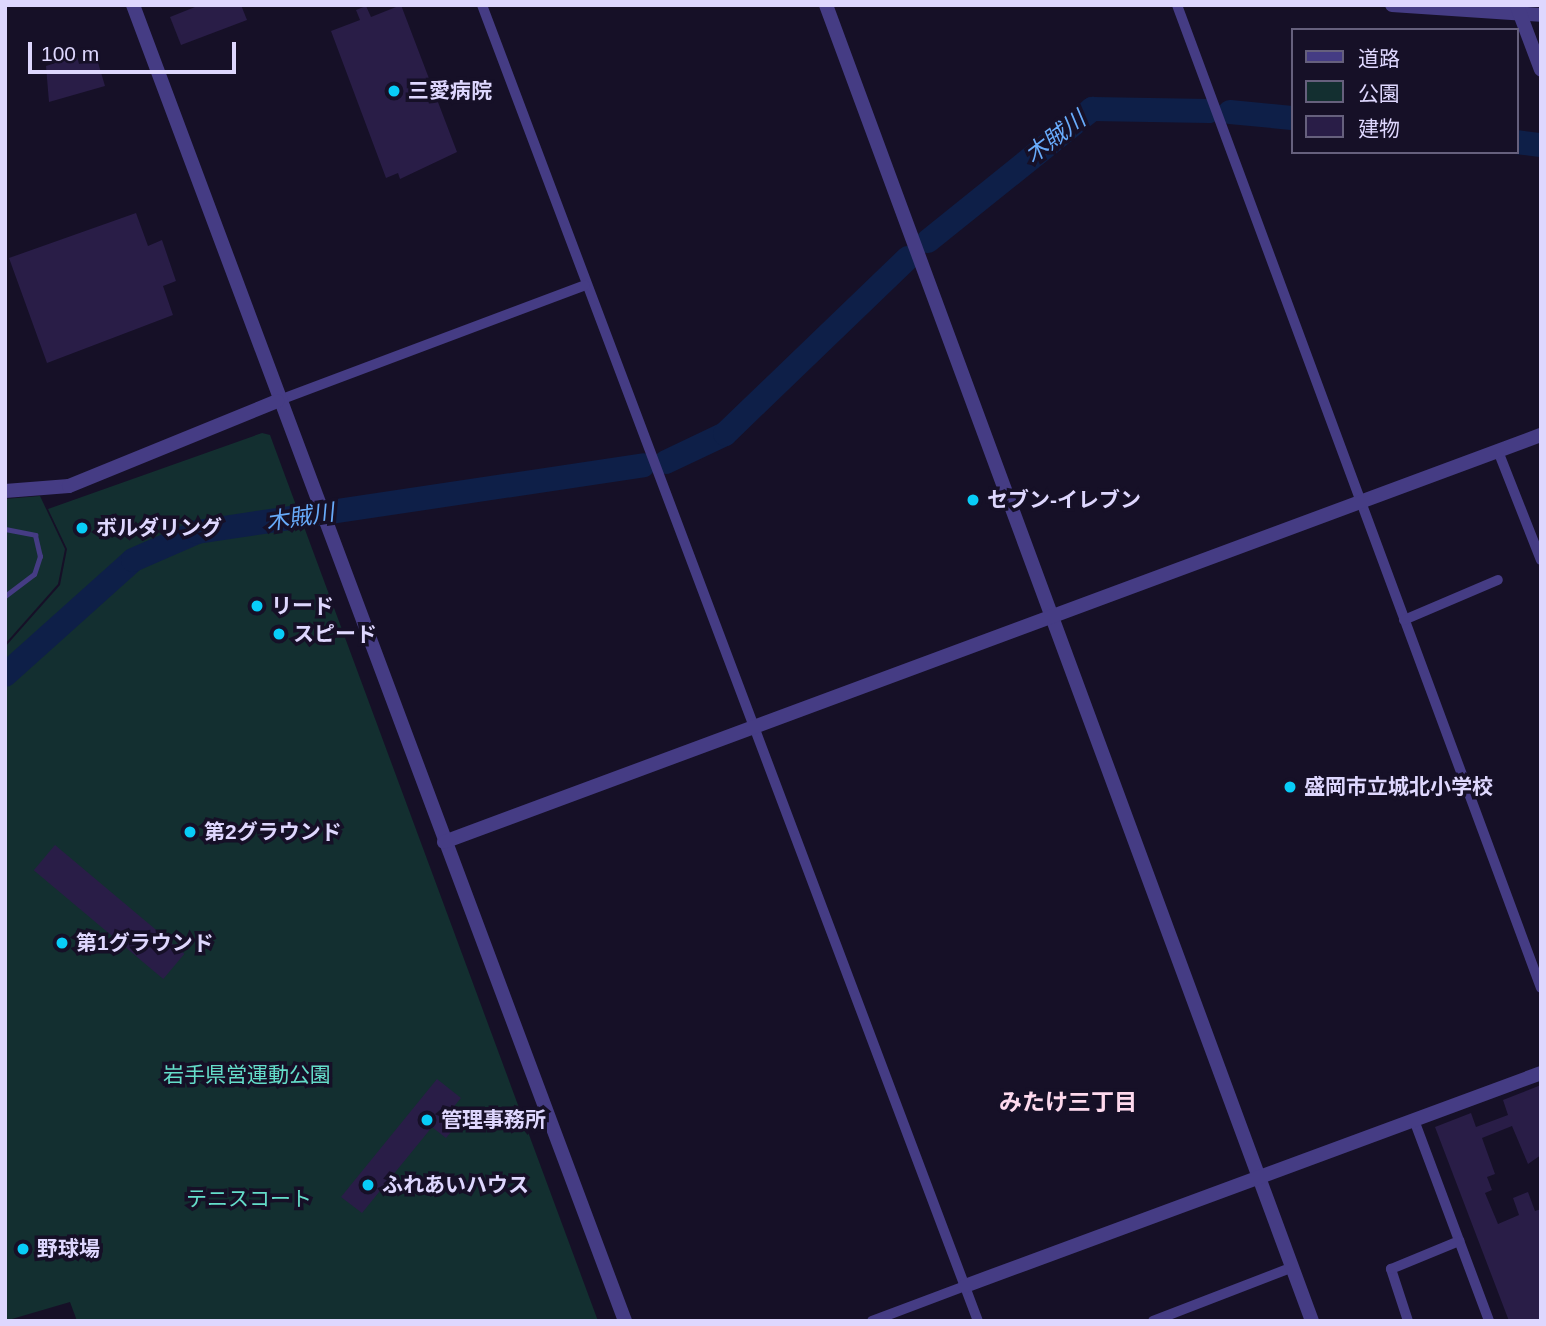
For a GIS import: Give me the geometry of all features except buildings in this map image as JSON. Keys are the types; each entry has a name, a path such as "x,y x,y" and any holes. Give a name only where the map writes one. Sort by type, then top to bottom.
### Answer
{"street":[{"path":"133,5 277,401 625,1321"},
{"path":"482,5 585,285 755,727 978,1321"},
{"path":"826,5 1054,614 1312,1321"},
{"path":"1177,5 1541,988"},
{"path":"1392,5 1518,10 1541,15"},
{"path":"1518,10 1541,70"},
{"path":"5,491 69,486 277,401 585,285"},
{"path":"444,842 1541,435"},
{"path":"1498,451 1541,560"},
{"path":"1404,621 1498,580"},
{"path":"872,1321 1541,1073"},
{"path":"1414,1120 1489,1321"},
{"path":"1408,1321 1391,1269 1459,1241"},
{"path":"1153,1321 1293,1267"}],"lane":[{"path":"5,529 35,535 40,556 34,574 5,596"}],"green space":[{"name":"岩手県営運動公園","path":"262,433 270,435 598,1321 77,1321 70,1302 5,1321 5,647 60,585 67,549 48,509"},
{"path":"40,496 65,549 58,584 5,644 5,499"}],"waterway":[{"name":"木賊川","path":"928,241 1092,109 1209,111"},
{"name":"木賊川","path":"1230,112 1290,118"},
{"name":"木賊川","path":"1518,142 1541,145"},
{"name":"木賊川","path":"666,462 725,434 908,258"},
{"name":"木賊川","path":"5,675 133,560 197,532 643,465"}],"place":[{"name":"三愛病院","path":"394,91"},
{"name":"セブン-イレブン","path":"973,500"},
{"name":"ボルダリング","path":"82,528"},
{"name":"リード","path":"257,606"},
{"name":"スピード","path":"279,634"},
{"name":"盛岡市立城北小学校","path":"1290,787"},
{"name":"第2グラウンド","path":"190,832"},
{"name":"第1グラウンド","path":"62,943"},
{"name":"管理事務所","path":"427,1120"},
{"name":"ふれあいハウス","path":"368,1185"},
{"name":"野球場","path":"23,1249"}],"district":[{"name":"みたけ三丁目","path":"1068,1102"}],"park label":[{"name":"テニスコート","path":"249,1199"}]}
